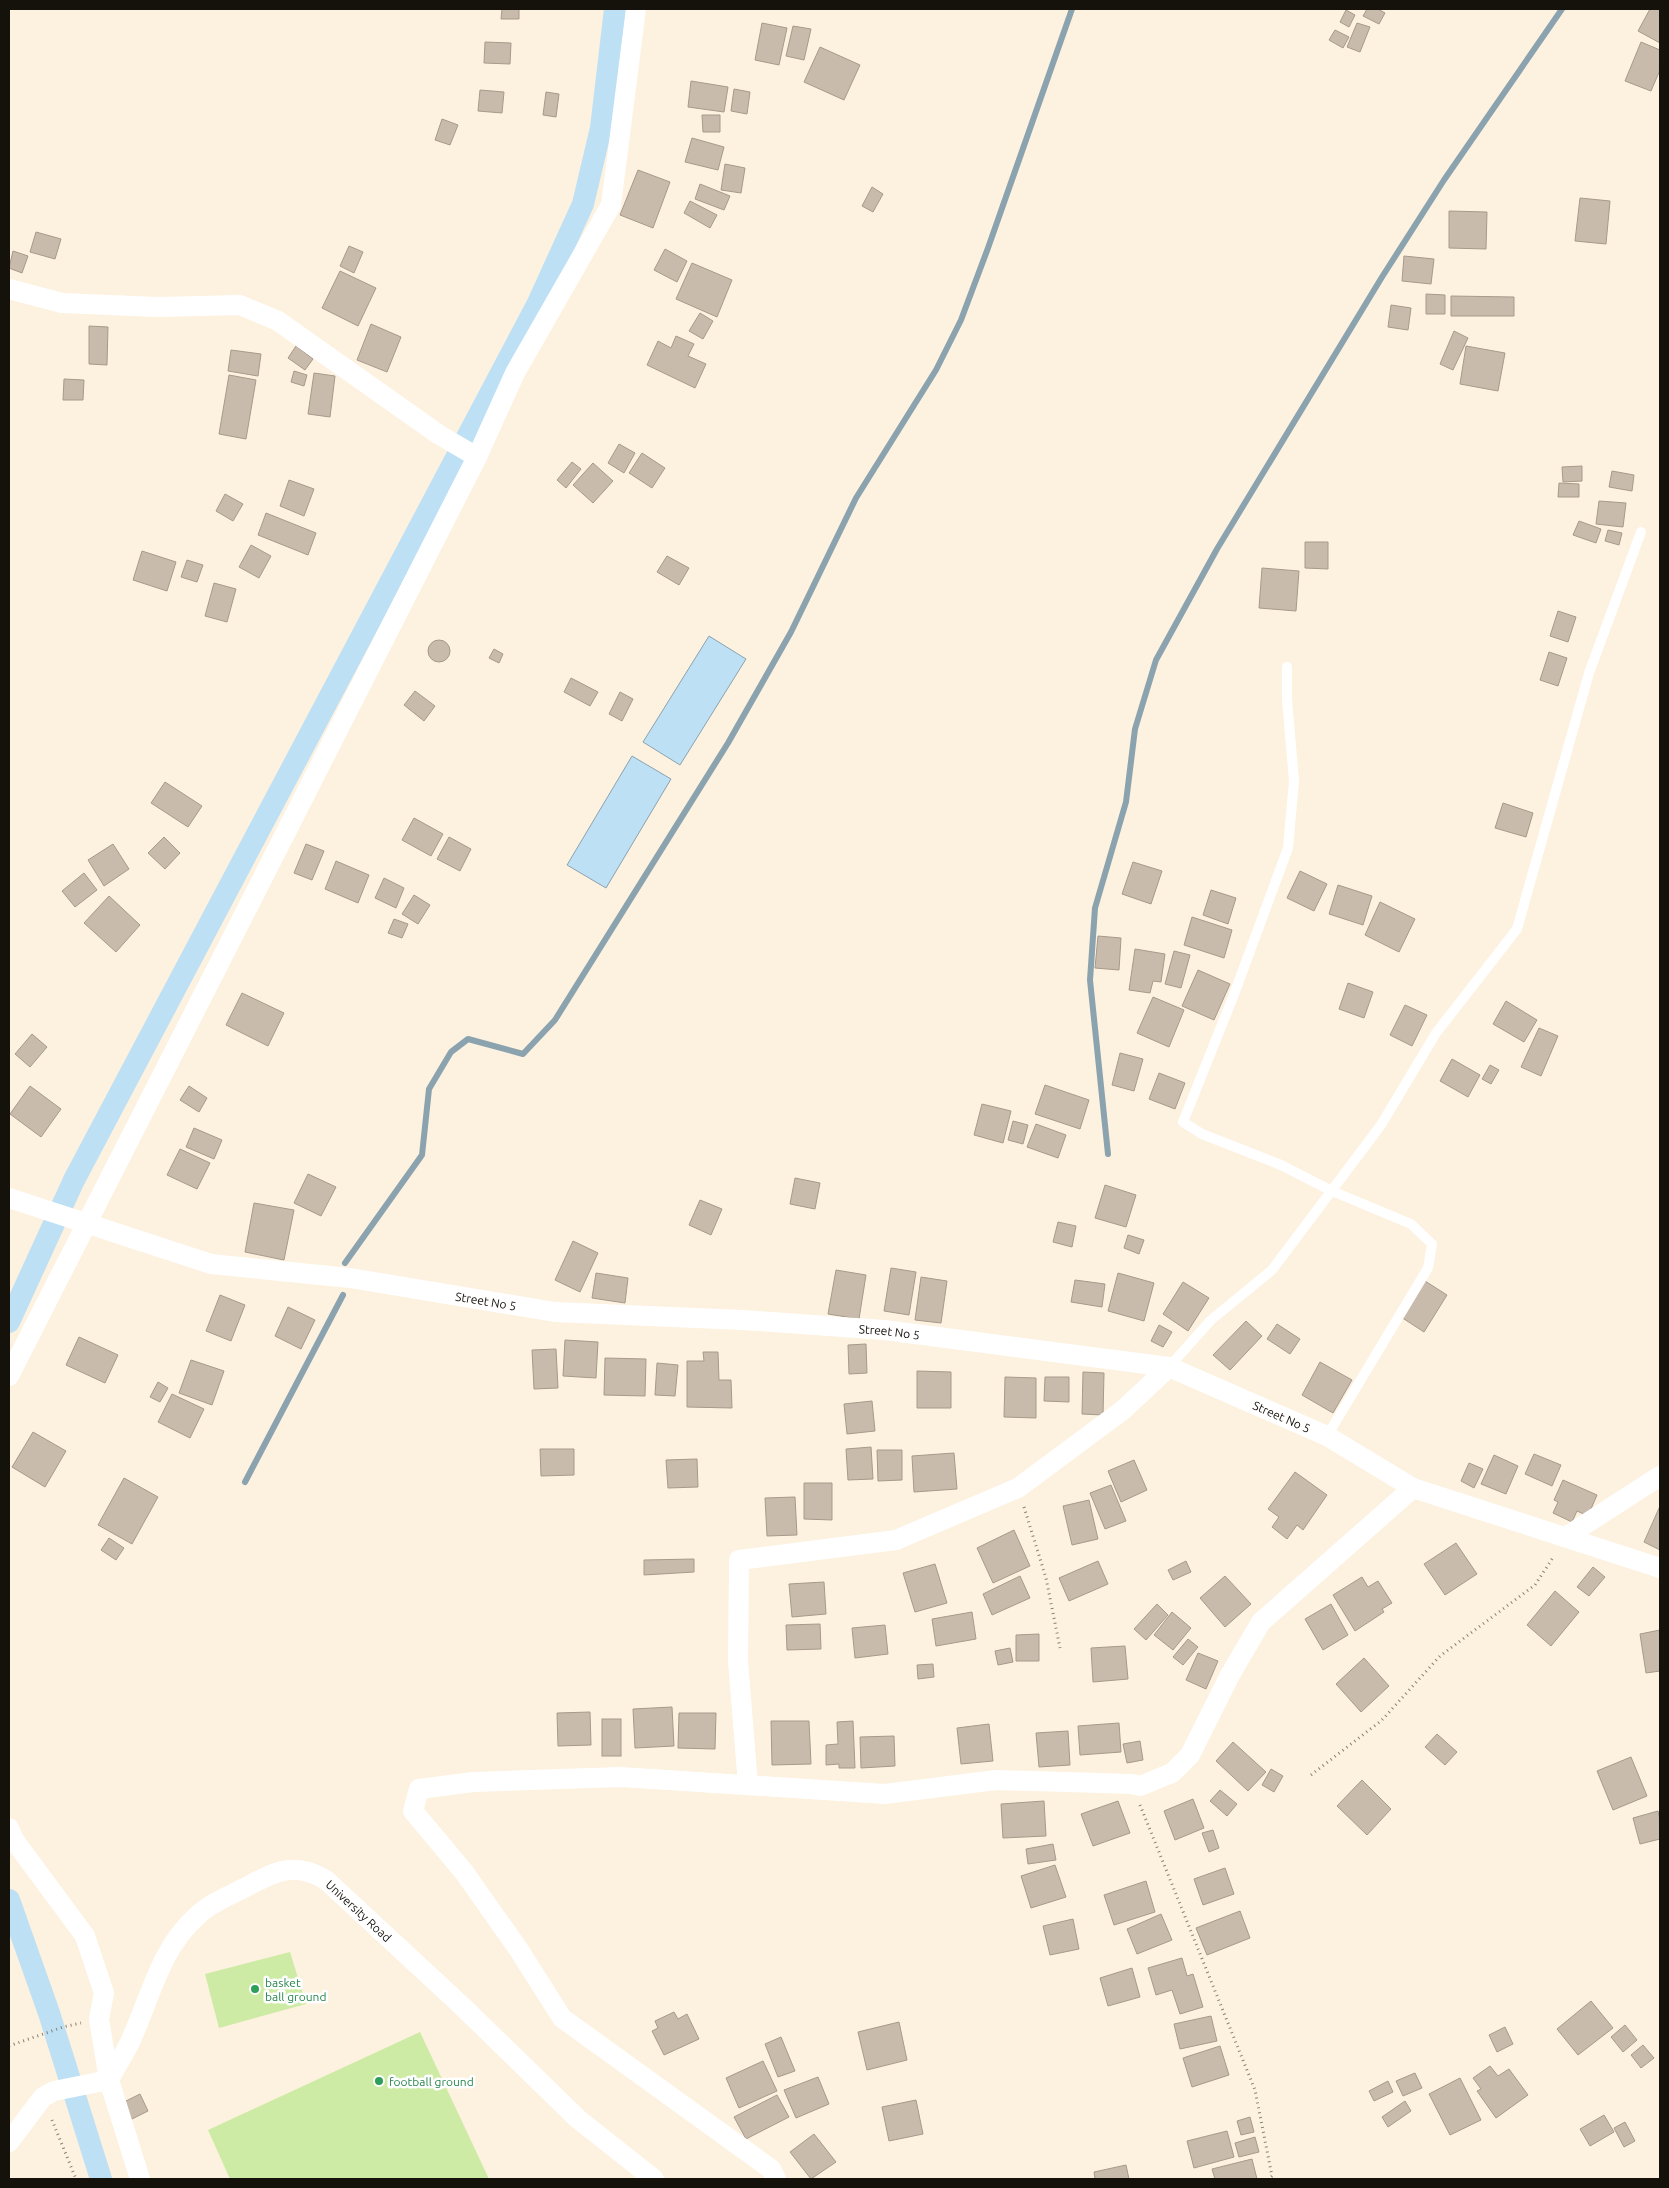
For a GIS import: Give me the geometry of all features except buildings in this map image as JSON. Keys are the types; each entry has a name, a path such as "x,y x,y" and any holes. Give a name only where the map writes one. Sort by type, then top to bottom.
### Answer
{"street":[{"path":"9,1376 79,1221 472,454 515,373 611,205 636,9"},
{"path":"9,289 62,303 157,307 240,305 278,321 438,434 472,454"},
{"name":"Street No 5","path":"9,1198 211,1264 350,1278 555,1312 743,1320 884,1330 1169,1367 1327,1436 1413,1488 1567,1536 1660,1568"},
{"path":"748,1785 738,1661 740,1560 896,1540 1018,1488 1123,1410 1169,1367"},
{"path":"1567,1536 1660,1476"},
{"path":"776,2179 771,2169 562,2018 464,1872 413,1811 419,1789 473,1782 621,1777 885,1794 996,1780 1132,1784 1140,1786 1172,1773 1190,1755 1230,1675 1261,1622 1413,1488"},
{"path":"9,1828 14,1840 85,1936 104,1993 99,2019 109,2080 140,2179"},
{"name":"University Road","path":"109,2080 129,2044 168,1950 183,1929 200,1913 261,1878 282,1870 301,1869 312,1872 326,1880 463,2007 578,2119 654,2179"},
{"path":"9,2142 49,2094 109,2080"}],"lane":[{"path":"1169,1367 1211,1320 1272,1270 1381,1125 1436,1033 1517,929 1589,673 1641,532"},
{"path":"1287,667 1287,699 1294,781 1288,848 1233,997 1183,1122 1202,1134 1281,1165 1332,1191 1411,1224 1432,1244 1428,1268 1327,1436"}],"path":[{"path":"1018,1488 1046,1578 1060,1648"},
{"path":"1311,1775 1382,1720 1440,1656 1535,1585 1567,1536"},
{"path":"1132,1784 1255,2090 1272,2176 1269,2179"},
{"path":"9,2046 63,2027"},
{"path":"49,2094 76,2179"}],"green space":[{"name":"basket ball ground","path":"290,1952 306,2004 219,2028 205,1974"},
{"name":"football ground","path":"420,2032 489,2179 230,2179 208,2130"}],"water":[{"path":"709,636 746,659 680,765 643,742"},
{"path":"632,756 671,779 606,888 567,865"}],"waterway":[{"path":"9,1322 74,1180 537,305 583,204 601,128 615,9"},
{"path":"345,1263 422,1155 429,1089 451,1052 468,1039 523,1054 555,1020 728,743 791,632 856,498 936,370 961,320 1072,9"},
{"path":"1108,1154 1090,980 1095,908 1126,802 1135,729 1156,660 1217,549 1382,277 1444,180 1562,9"},
{"path":"245,1482 343,1295"},
{"path":"9,1900 49,2013 101,2179"}],"place":[{"name":"basket ball ground","path":"255,1989"},
{"name":"football ground","path":"379,2081"}]}
